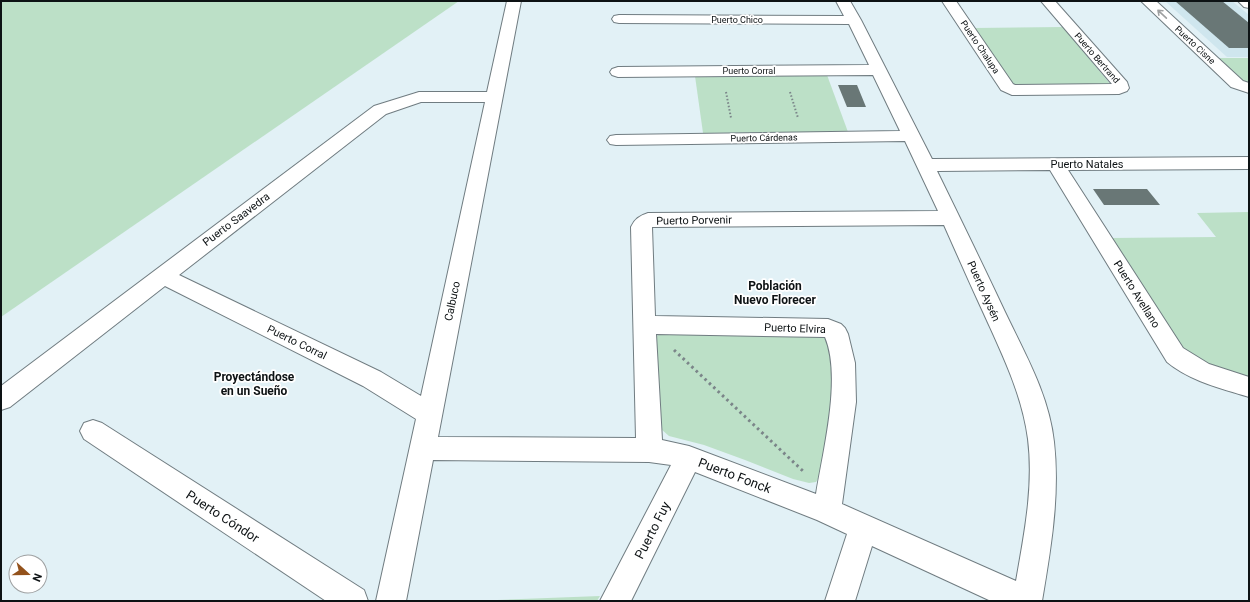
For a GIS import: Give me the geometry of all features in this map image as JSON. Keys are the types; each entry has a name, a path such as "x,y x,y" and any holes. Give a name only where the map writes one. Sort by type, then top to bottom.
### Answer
{"street":[{"name":"Calbuco","path":"391,601 514,1"},
{"name":"Puerto Aysén","path":"843,1 879,70 951,218 1030,393 1041,438 1043,480 1040,525 1026,601"},
{"name":"Puerto Chalupa","path":"949,1 1007,88 1012,90"},
{"name":"Puerto Bertrand","path":"1012,90 1121,88 1121,85 1048,1"},
{"name":"Puerto Cisne","path":"1148,1 1237,84 1246,88"},
{"path":"1245,1 1249,4"},
{"name":"Puerto Chico","path":"619,19 854,20"},
{"name":"Puerto Corral","path":"618,72 879,70"},
{"name":"Puerto Saavedra","path":"1,400 380,110 418,97 494,97"},
{"name":"Puerto Cárdenas","path":"616,140 911,136"},
{"name":"Puerto Natales","path":"925,165 1249,163"},
{"name":"Puerto Avellano","path":"1055,164 1175,355 1184,363 1195,369 1249,387"},
{"name":"Puerto Porvenir","path":"649,450 640,227 643,223 648,220 951,218"},
{"name":"Puerto Corral","path":"163,276 372,379 429,414"},
{"name":"Puerto Elvira","path":"644,324 828,328 833,330 837,334 843,363 844,402 828,506"},
{"name":"Puerto Cóndor","path":"93,431 353,601"},
{"name":"Puerto Fonck","path":"422,448 649,450 676,454 828,506 863,528 1026,601"},
{"name":"Puerto Fuy","path":"615,601 689,458"},
{"path":"840,601 863,528"}],"path":[{"path":"722,71 735,138"},
{"path":"784,71 804,137"},
{"path":"644,324 703,376 795,462 828,506"}],"shaded area":[{"path":"1165,1 1232,1 1249,15 1249,57 1227,57"}],"green space":[{"path":"1,1 459,1 1,317"},
{"path":"1063,27 1111,85 1017,86 1011,82 975,28"},
{"path":"1215,58 1249,58 1249,84 1246,84"},
{"path":"827,75 848,132 703,133 695,76"},
{"path":"1249,212 1249,378 1204,363 1181,350 1111,238 1216,237 1197,213"},
{"path":"662,333 821,336 828,340 832,346 833,413 821,474 816,482 809,483 793,479 704,445 669,436 661,429 655,340 657,336"},
{"path":"600,596 597,601 471,601"}],"building":[{"path":"1175,1 1222,1 1249,23 1249,48 1229,48"},
{"path":"838,85 857,85 866,107 847,107"},
{"path":"1093,189 1147,189 1160,205 1104,205"}],"district":[{"name":"Población Nuevo Florecer","path":"775,293"},
{"name":"Proyectándose en un Sueño","path":"254,384"}]}
